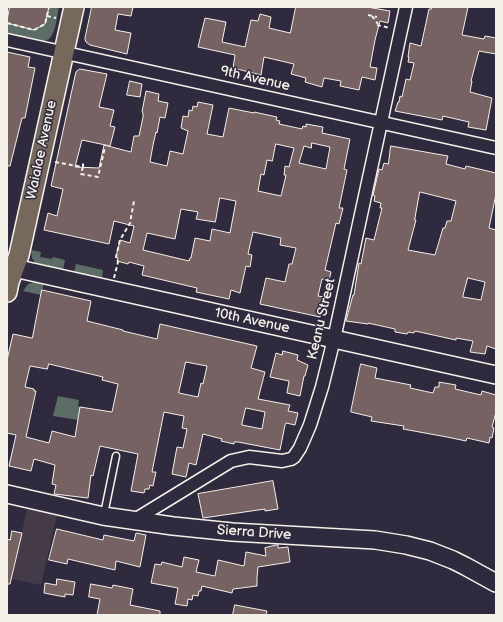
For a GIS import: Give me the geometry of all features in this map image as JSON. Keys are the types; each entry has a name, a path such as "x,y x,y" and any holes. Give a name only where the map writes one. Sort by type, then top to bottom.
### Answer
{"main road":[{"name":"Waialae Avenue","path":"7,292 10,267 19,255 74,7"}],"street":[{"name":"Keanu Street","path":"133,520 231,461 249,457 282,461 289,460 294,457 303,442 322,387 334,338 406,7"},
{"name":"9th Avenue","path":"7,40 496,148"},
{"name":"10th Avenue","path":"10,267 496,375"},
{"name":"Sierra Drive","path":"7,494 103,516 204,530 368,540 406,545 430,551 452,560 496,583"}],"lane":[{"path":"103,516 116,456"}],"path":[{"path":"7,23 34,30 45,24 49,7"},
{"path":"368,15 377,17"},
{"path":"47,16 56,18"},
{"path":"372,16 378,25 393,29"},
{"path":"83,163 81,174 98,177 105,147"},
{"path":"51,161 83,167"},
{"path":"113,281 118,262 116,257 120,240 130,223 134,201"}],"shaded area":[{"path":"28,504 58,511 41,585 12,579"}],"green space":[{"path":"49,7 59,7 54,31 47,40 36,41 7,35 7,23 34,30 45,24"},
{"path":"31,250 41,252 40,257 52,259 53,257 65,260 63,270 36,264 32,258"},
{"path":"76,264 103,270 102,278 74,272"},
{"path":"35,282 44,283 41,295 23,291 28,284"},
{"path":"58,396 79,400 78,406 80,407 78,420 53,416"}],"building":[{"path":"10,7 49,7 45,24 34,30 7,23"},
{"path":"92,7 133,7 131,16 118,14 115,30 131,33 127,54 90,45 86,42 85,39"},
{"path":"296,7 367,7 390,11 388,23 380,21 375,40 370,67 377,68 375,80 362,77 359,90 340,86 341,81 324,78 322,87 305,82 306,78 291,74 294,64 264,57 261,75 233,68 235,55 198,47 205,18 226,22 222,42 245,47 251,20 258,21 260,14 271,17 269,28 290,33"},
{"path":"432,7 468,7 462,35 484,39 485,36 496,38 496,54 479,51 471,81 470,92 492,98 486,130 468,127 469,122 443,116 442,120 395,111 400,96 402,97 406,79 410,80 414,63 408,62 410,43 421,46 429,9"},
{"path":"7,52 30,57 28,67 35,68 25,118 22,118 10,166 7,166"},
{"path":"80,69 107,74 99,107 114,110 110,126 115,127 110,146 82,140 75,167 99,168 104,145 131,152 134,136 139,136 146,91 159,94 158,101 168,103 165,118 160,117 150,162 167,166 170,151 183,154 188,131 181,128 183,116 188,117 189,110 192,111 193,106 197,107 198,102 213,105 207,134 223,137 229,108 277,117 276,120 280,121 279,124 302,129 303,126 306,127 306,124 323,127 322,133 350,139 344,169 347,170 339,208 343,208 339,224 336,223 325,270 331,272 329,280 322,279 318,296 325,297 320,317 260,304 266,278 285,282 289,264 292,264 296,248 280,245 281,238 253,232 248,254 252,255 250,267 246,266 240,293 231,290 229,299 196,292 197,288 142,275 144,266 129,262 128,264 117,261 118,258 116,257 120,240 130,243 134,226 114,221 109,244 44,230 48,213 57,216 63,189 51,186 76,72","holes":["312,143 330,147 326,169 299,163 304,146 311,148","276,144 294,148 289,167 285,166 284,175 286,175 281,196 258,191 261,174 264,175 267,160 272,161","220,198 236,201 230,233 212,229 210,241 195,238 189,261 143,250 147,233 175,239 181,209 198,212 196,219 215,222"]},
{"path":"130,81 142,84 140,97 127,95"},
{"path":"391,146 448,156 446,164 465,169 466,166 496,173 496,194 489,228 496,230 496,349 487,346 485,354 470,352 473,341 456,338 456,340 415,331 414,333 408,332 407,334 395,332 395,329 368,323 346,321 354,295 359,263 361,264 366,238 374,240 382,208 380,208 381,203 374,201 375,196 373,195 379,169 382,170 384,163 388,164","holes":["420,192 456,201 451,221 447,221 445,228 443,228 435,255 408,250 416,220","468,278 485,282 481,300 463,297"]},
{"path":"42,290 91,301 87,321 123,331 157,339 160,324 257,346 251,368 265,372 258,399 290,405 288,411 298,413 295,425 286,423 280,450 238,442 234,442 234,444 203,434 196,465 189,463 186,477 172,474 177,447 183,448 187,429 182,428 184,416 164,412 152,472 156,472 153,486 150,485 149,489 145,489 144,493 131,491 138,454 100,446 93,476 91,475 88,498 54,494 56,485 52,484 55,465 34,459 31,471 9,466 16,435 7,433 7,360 13,334 32,338","holes":["186,362 207,366 198,397 179,393","49,364 103,377 102,380 118,384 112,412 80,407 75,437 52,431 49,443 26,437 36,391 25,387 30,366 47,369","246,408 265,412 262,429 242,425"]},
{"path":"283,351 298,355 297,360 308,365 300,396 287,393 289,381 270,377 276,353 282,355"},
{"path":"361,364 377,368 375,378 411,385 410,388 433,393 435,387 439,387 439,382 456,385 455,389 481,395 482,391 496,395 496,412 492,427 494,428 492,438 490,437 489,443 467,438 466,441 403,429 404,426 371,421 372,417 351,412"},
{"path":"273,481 278,509 265,511 265,509 203,518 198,494"},
{"path":"57,529 103,540 104,535 134,541 136,533 146,535 140,567 116,561 115,570 68,559 67,564 49,560"},
{"path":"12,531 22,533 10,584 7,584 7,539 10,540"},
{"path":"278,545 278,548 288,547 290,562 258,567 257,586 233,589 232,593 202,586 198,596 193,595 192,600 188,599 187,606 175,604 178,588 151,583 155,564 161,565 162,562 182,567 184,557 199,560 196,572 215,576 218,560 244,566 246,552 266,556 265,548"},
{"path":"57,579 75,582 73,595 65,594 65,597 44,593 45,583 56,585"},
{"path":"91,584 112,588 113,585 133,589 130,605 160,611 160,615 97,615 100,599 89,597"},
{"path":"235,605 267,611 266,615 233,615"}]}
